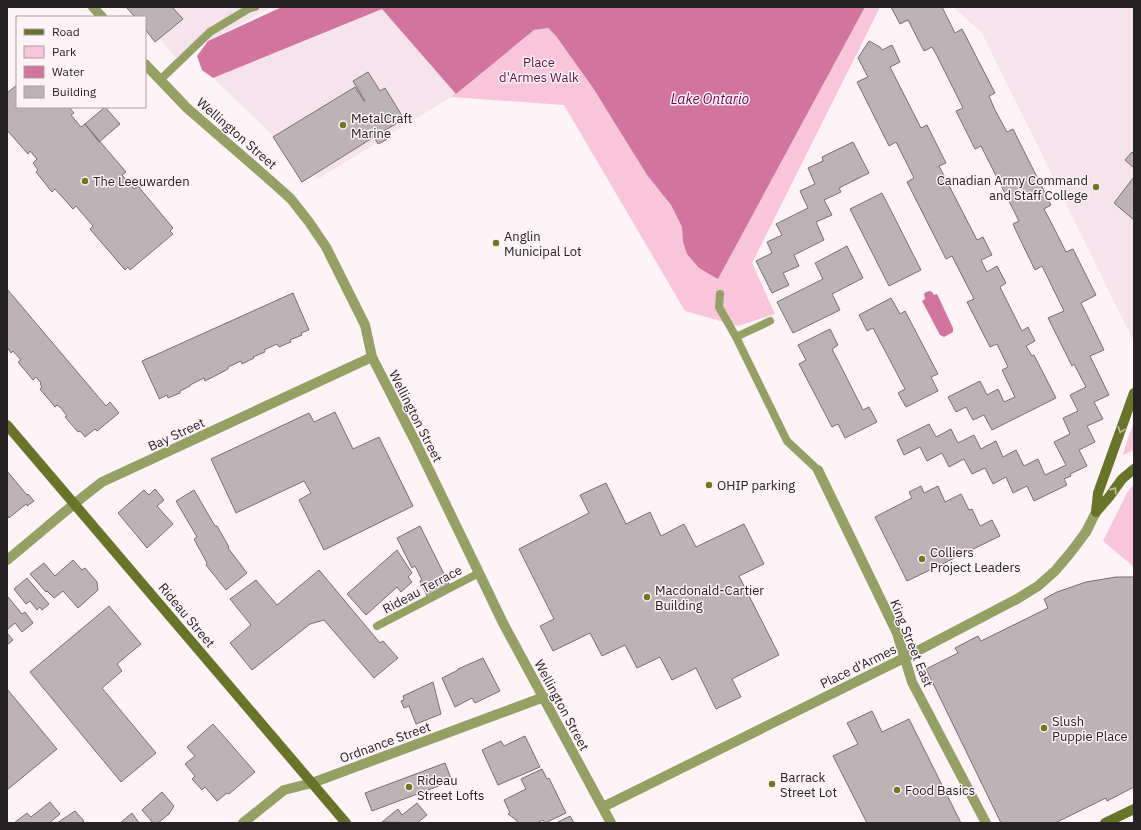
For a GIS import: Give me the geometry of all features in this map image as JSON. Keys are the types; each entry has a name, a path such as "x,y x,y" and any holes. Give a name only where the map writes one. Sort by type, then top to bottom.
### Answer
{"street":[{"path":"93,7 101,16"},
{"name":"Wellington Street","path":"146,65 187,108 286,194 309,222 326,247 366,325 372,357 416,443 478,573 503,623 611,823"},
{"name":"Bay Street","path":"7,560 55,521 74,503 102,482 372,357"},
{"path":"1096,512 1098,494 1134,393"},
{"name":"Rideau Street","path":"7,425 346,823"},
{"path":"1096,512 1122,479 1134,469"},
{"name":"King Street East","path":"818,470 897,633 912,682 986,823"},
{"name":"Place d'Armes","path":"603,807 904,658 1038,586 1055,571 1072,552 1086,532 1096,512"},
{"name":"Ordnance Street","path":"243,823 284,790 312,783 544,697"},
{"path":"1105,823 1134,809"}],"lane":[{"path":"160,80 210,32 250,8"},
{"path":"720,294 719,307 736,337 787,441 818,470"},
{"path":"736,337 770,321"},
{"name":"Rideau Terrace","path":"377,626 478,573"}],"shaded area":[{"path":"131,7 272,7 176,58 146,24 146,16 144,16"},
{"name":"Canadian Army Command and Staff College","path":"953,7 1134,7 1134,342 982,33"},
{"path":"382,9 456,94 318,179 213,78"}],"green space":[{"name":"Place d'Armes Walk","path":"865,7 880,7 752,263 775,314 738,326 685,311 564,105 451,97 534,30 548,28 556,36 593,88 647,175 671,205 682,227 683,242 718,279"},
{"path":"1134,421 1134,450 1123,455 1123,454"},
{"path":"1134,484 1134,567 1103,541 1127,493"}],"water":[{"name":"Lake Ontario","path":"282,7 865,7 718,279 699,268 687,254 683,242 682,227 671,205 647,175 593,88 556,36 548,28 534,30 456,94 382,9 213,78 202,70 197,56 208,41"},
{"path":"930,291 934,295 937,294 953,328 953,332 944,337 940,335 922,301 925,299 924,294"}],"building":[{"path":"126,7 172,7 183,19 155,42 146,30 146,16 134,16"},
{"path":"891,7 942,7 955,33 962,29 995,93 989,96 995,110 1007,132 1013,129 1051,205 1044,209 1066,252 1073,249 1096,295 1081,303 1104,350 1090,356 1109,395 1094,402 1103,419 1087,426 1095,442 1079,450 1087,466 1070,474 1071,476 1064,479 1067,485 1034,501 1027,486 1013,493 1006,477 993,484 985,468 972,474 964,459 949,467 942,453 927,461 920,447 904,455 897,440 929,424 936,437 951,429 958,443 974,435 981,449 996,441 1003,457 1016,450 1024,466 1038,459 1045,475 1066,465 1054,442 1070,434 1063,418 1078,411 1070,395 1086,387 1074,364 1072,366 1048,318 1064,311 1042,266 1035,270 1013,224 1019,221 981,146 975,149 956,111 963,108 936,54 932,47 924,51 908,20 900,24"},
{"path":"869,41 880,47 882,50 892,45 900,62 890,67 921,128 927,125 946,163 939,166 977,240 983,237 992,255 981,260 987,272 997,266 1006,283 1000,287 1022,331 1028,327 1035,341 1026,346 1032,356 1034,355 1056,398 992,430 984,415 973,420 966,407 956,412 948,397 980,381 987,395 998,389 1004,402 1015,397 1002,370 1008,367 997,344 990,347 967,302 974,299 952,256 946,259 907,182 914,178 896,142 889,146 857,82 868,77 858,58"},
{"name":"MetalCraft Marine","path":"368,72 380,91 385,88 404,119 384,131 388,138 386,140 378,144 374,137 302,182 273,137 355,87 365,101 353,81"},
{"name":"The Leeuwarden","path":"16,86 16,108 70,108 74,113 71,115 81,127 85,124 126,172 122,175 134,189 138,186 173,228 170,231 173,234 130,270 128,267 125,270 90,229 93,226 76,206 73,209 55,189 52,192 36,172 38,170 33,163 37,159 30,151 28,154 7,130 7,93"},
{"path":"104,108 106,108 120,124 99,142 85,124"},
{"path":"853,142 869,173 839,188 841,192 824,200 832,215 816,222 824,240 794,255 799,266 783,273 789,285 772,293 756,261 772,253 767,242 782,235 776,224 808,208 800,191 815,184 808,168 823,161 822,157"},
{"path":"1132,152 1134,155 1134,168 1125,160"},
{"path":"1134,177 1134,220 1114,203"},
{"path":"882,193 921,270 889,286 850,209"},
{"path":"847,246 863,278 832,294 840,310 793,333 777,302 823,279 815,263"},
{"path":"7,289 106,406 110,402 119,413 97,431 95,429 85,437 80,431 78,432 65,417 67,416 61,408 57,405 55,407 40,389 42,387 40,384 41,383 36,377 33,380 18,362 21,360 13,351 11,353 7,347"},
{"path":"293,293 309,330 290,340 291,342 279,347 277,344 264,350 265,352 242,364 241,361 205,381 204,378 190,385 180,391 180,393 168,398 167,395 159,399 142,361"},
{"path":"891,298 900,314 905,311 938,374 931,377 938,391 906,407 898,393 905,389 873,328 867,331 859,315"},
{"path":"830,329 838,345 832,349 863,410 869,407 877,422 845,438 838,424 832,427 799,364 806,360 798,345"},
{"path":"335,412 353,449 379,437 413,506 324,550 299,500 311,493 304,481 236,513 211,459 309,413 314,422"},
{"path":"7,471 34,501 27,506 26,504 9,518 7,515"},
{"name":"Macdonald-Cartier Building","path":"606,483 626,524 650,512 661,536 684,524 696,547 744,524 764,564 739,576 779,655 732,679 741,697 716,709 696,668 672,680 660,657 637,668 625,645 602,656 590,633 553,651 540,626 554,619 519,549 589,513 580,495"},
{"path":"921,486 924,493 938,486 945,502 961,494 969,510 972,509 980,526 992,520 1000,536 907,581 875,517 912,498 909,492"},
{"path":"155,489 164,500 157,506 173,524 147,548 118,513 144,490 149,495"},
{"path":"194,490 215,526 217,526 229,547 228,548 247,573 226,590 206,565 207,563 194,539 197,537 176,501"},
{"path":"420,526 449,584 427,596 420,581 422,580 415,566 412,568 397,538"},
{"path":"397,550 412,573 408,577 412,582 401,592 397,587 366,615 347,594"},
{"path":"73,560 82,570 85,568 97,582 98,590 78,608 63,591 54,598 47,591 46,592 30,574 44,563 55,576"},
{"path":"319,570 380,643 383,641 398,658 374,678 324,620 310,624 252,670 230,643 251,625 230,599 256,580 277,605"},
{"name":"Slush Puppie Place","path":"1116,577 1134,577 1134,787 1107,801 1106,798 1055,823 1001,823 926,669 958,653 955,648 978,636 981,641 1048,608 1044,599 1057,592 1086,582"},
{"path":"27,578 49,604 42,610 40,607 37,610 30,601 26,604 14,589"},
{"path":"7,597 22,614 25,612 33,623 22,632 15,623 7,630"},
{"path":"109,606 141,644 117,664 122,671 102,688 156,753 121,782 30,672"},
{"path":"7,633 13,640 7,645"},
{"path":"483,658 500,691 475,703 472,698 455,707 442,678"},
{"path":"433,682 441,714 416,724 409,706 404,708 401,701 404,700 403,696"},
{"path":"7,689 57,749 7,790"},
{"name":"Food Basics","path":"872,711 882,732 909,719 961,823 867,823 833,756 858,744 847,723"},
{"path":"213,724 255,772 229,794 227,793 217,801 205,787 202,790 192,779 195,776 185,764 195,756 187,747"},
{"path":"525,736 540,767 498,785 482,750 501,741 504,746"},
{"name":"Rideau Street Lofts","path":"445,763 452,781 372,811 365,793"},
{"path":"542,769 547,779 549,778 566,813 545,823 543,820 537,823 518,823 508,814 510,813 504,800 526,789 521,779"},
{"path":"162,792 174,806 169,814 158,823 153,823 142,810"},
{"path":"50,802 60,814 49,823 14,823 27,813 31,817"},
{"path":"417,803 427,815 417,823 382,822 398,809 402,815"},
{"path":"75,811 84,821 82,823 57,823"},
{"path":"132,813 139,823 120,823"},
{"path":"570,816 574,823 556,823"}],"place":[{"name":"MetalCraft Marine","path":"343,125"},
{"name":"The Leeuwarden","path":"85,181"},
{"name":"Canadian Army Command and Staff College","path":"1096,187"},
{"name":"Anglin Municipal Lot","path":"496,243"},
{"name":"OHIP parking","path":"709,485"},
{"name":"Colliers Project Leaders","path":"922,559"},
{"name":"Macdonald-Cartier Building","path":"647,597"},
{"name":"Slush Puppie Place","path":"1044,728"},
{"name":"Barrack Street Lot","path":"772,784"},
{"name":"Rideau Street Lofts","path":"409,787"},
{"name":"Food Basics","path":"897,790"}]}
